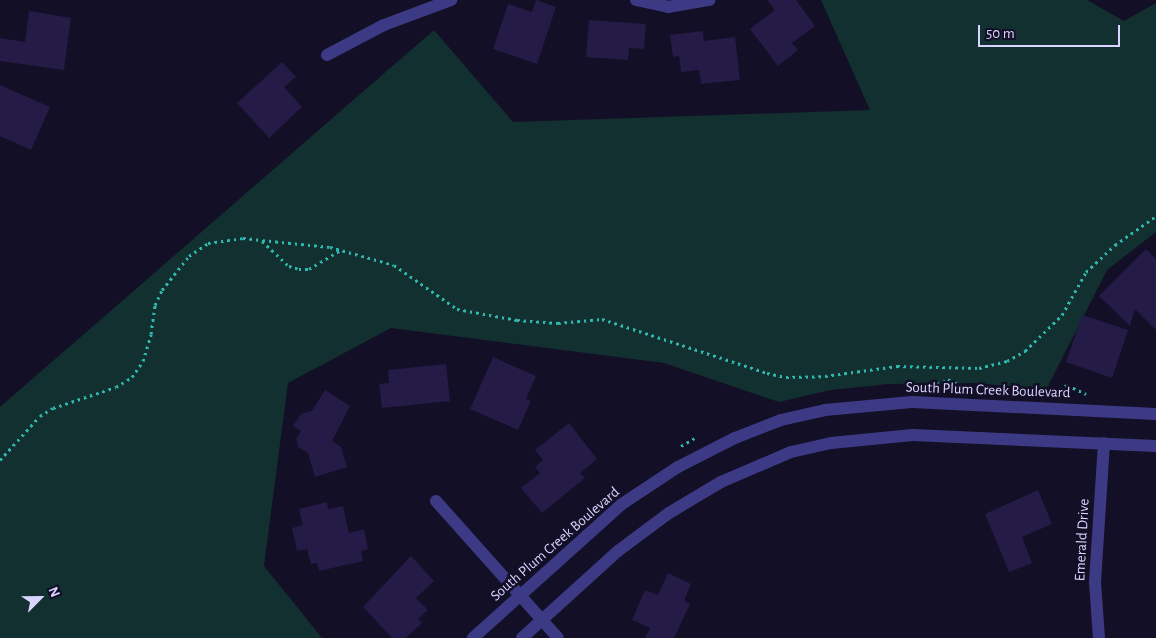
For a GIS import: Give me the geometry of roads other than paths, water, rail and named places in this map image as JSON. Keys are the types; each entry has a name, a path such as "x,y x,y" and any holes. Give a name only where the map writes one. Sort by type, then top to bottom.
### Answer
{"street":[{"path":"327,55 384,25 451,0"},
{"path":"636,0 668,7 709,0"},
{"name":"South Plum Creek Boulevard","path":"473,638 609,515 678,466 735,438 788,418 826,410 912,402 1156,414"},
{"path":"522,638 618,551 669,513 721,482 791,452 831,443 913,436 1156,446"},
{"name":"Emerald Drive","path":"1099,638 1095,582 1104,443"},
{"path":"436,501 558,638"}]}
